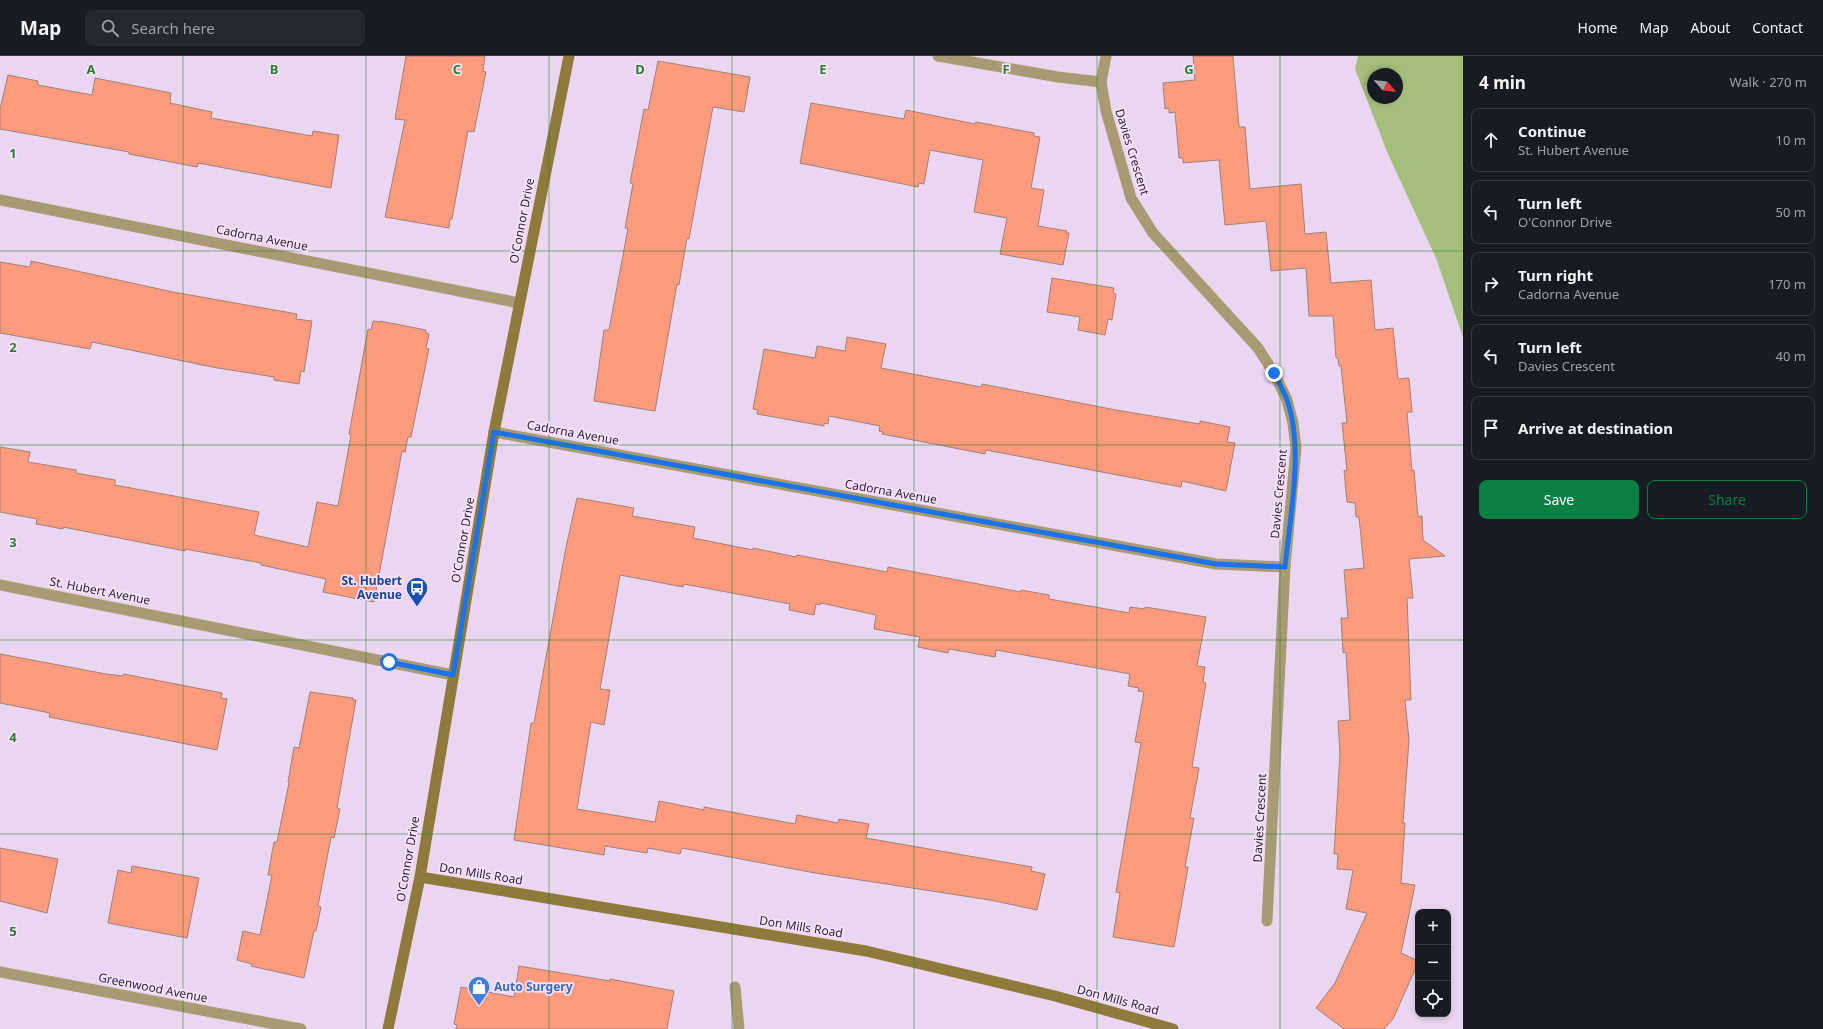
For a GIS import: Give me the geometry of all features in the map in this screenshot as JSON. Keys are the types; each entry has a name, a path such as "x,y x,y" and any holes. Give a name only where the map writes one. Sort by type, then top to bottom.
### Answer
{"main road":[{"name":"O'Connor Drive","path":"388,1029 420,877 494,432 569,56"},
{"name":"Don Mills Road","path":"420,877 866,950 1055,996 1173,1029"}],"street":[{"path":"938,56 1058,77 1101,82"},
{"name":"Davies Crescent","path":"1106,56 1101,82 1106,111 1131,198 1153,232 1258,348 1274,373 1287,400 1293,423 1296,448 1285,567 1267,921"},
{"name":"Cadorna Avenue","path":"0,200 519,303"},
{"name":"Cadorna Avenue","path":"494,432 1216,564 1285,567"},
{"name":"St. Hubert Avenue","path":"0,585 453,675"},
{"name":"Greenwood Avenue","path":"0,972 301,1029"},
{"path":"735,987 739,1029"}],"green space":[{"path":"1358,56 1463,56 1463,337 1436,258 1388,154 1369,104 1403,104 1403,68 1367,68 1367,100 1355,69"}],"building":[{"path":"406,56 485,56 483,71 486,72 474,132 468,131 452,219 450,219 449,228 385,217 405,120 395,119"},
{"path":"1193,56 1233,56 1239,127 1245,127 1250,189 1301,184 1305,234 1326,232 1331,283 1371,280 1375,330 1393,328 1398,379 1409,378 1412,412 1407,412 1412,471 1414,470 1418,517 1422,516 1423,540 1445,556 1409,559 1413,598 1407,598 1411,700 1405,700 1409,740 1403,823 1405,823 1401,883 1415,885 1401,953 1415,960 1415,970 1393,1019 1384,1029 1344,1029 1316,1008 1335,983 1367,913 1346,909 1353,870 1337,869 1338,854 1334,854 1340,753 1338,721 1350,720 1346,652 1343,653 1341,618 1348,618 1344,570 1364,568 1359,517 1356,517 1355,503 1347,502 1344,471 1347,470 1342,423 1347,423 1341,366 1339,366 1338,358 1336,358 1333,316 1309,316 1306,268 1271,271 1266,221 1225,225 1219,160 1183,163 1183,158 1179,158 1175,112 1169,113 1169,108 1165,109 1163,83 1195,80"},
{"path":"658,61 750,77 744,112 713,107 689,239 687,238 679,285 677,284 655,411 594,401 604,330 609,330 628,228 625,228 633,184 630,183 644,109 648,110"},
{"path":"8,75 38,81 38,85 92,95 95,78 171,93 170,103 212,112 211,118 312,136 313,131 339,135 331,188 198,163 197,167 129,154 129,152 0,129 0,109"},
{"path":"811,103 904,119 906,110 975,124 976,122 1034,133 1034,136 1040,137 1031,188 1044,190 1038,226 1067,231 1066,233 1069,233 1063,265 1000,254 1007,218 974,212 983,160 930,150 924,184 919,183 918,187 800,163"},
{"path":"31,261 173,292 297,314 296,319 312,321 304,372 301,371 299,384 274,380 274,377 212,367 92,342 90,349 0,333 0,262 30,267"},
{"path":"1052,278 1114,288 1113,293 1116,294 1112,320 1108,319 1105,335 1078,330 1080,317 1047,312"},
{"path":"373,321 426,330 426,333 429,334 426,348 429,349 411,437 408,437 405,452 402,451 374,602 323,592 326,579 261,565 261,563 185,549 185,551 63,527 63,529 36,524 37,519 0,512 0,447 30,452 28,462 76,470 76,473 115,480 115,485 259,512 254,535 308,547 317,502 338,506 368,329 371,330"},
{"path":"847,337 886,344 881,368 981,387 982,384 1116,410 1200,424 1200,421 1230,427 1227,442 1235,443 1226,491 1182,481 1181,487 986,450 985,454 882,434 883,432 879,431 880,426 829,416 828,424 824,423 824,426 757,414 758,410 753,409 764,349 815,358 817,346 845,351"},
{"path":"577,498 634,508 632,516 695,527 693,538 753,550 753,548 796,557 797,555 887,572 888,567 1021,592 1021,590 1049,595 1049,599 1129,613 1130,607 1145,609 1145,607 1206,617 1197,666 1205,667 1203,682 1206,683 1192,767 1199,768 1190,818 1194,818 1185,867 1188,867 1174,947 1113,937 1120,893 1116,892 1141,743 1135,742 1144,692 1138,691 1139,688 1128,686 1130,674 996,650 995,657 949,649 948,653 918,647 920,637 874,629 876,615 821,603 820,605 816,604 814,615 789,610 790,604 684,584 683,587 620,575 600,689 610,690 604,725 591,722 577,809 655,822 659,801 704,810 704,807 795,824 797,815 838,823 839,819 869,824 866,838 1032,867 1031,871 1045,874 1037,910 990,900 815,873 682,848 680,854 648,848 647,853 605,846 604,855 514,840 531,723 534,723 566,547"},
{"path":"0,654 106,674 123,676 124,674 222,693 221,698 227,699 217,750 49,717 50,713 0,703"},
{"path":"310,692 353,698 353,700 356,700 337,808 340,809 334,838 331,837 318,906 321,907 316,931 314,931 304,978 251,966 252,964 237,960 243,931 260,935 272,875 268,875 274,842 277,842 289,783 294,747 299,748"},
{"path":"0,848 58,859 47,913 0,901"},
{"path":"132,866 199,878 187,938 108,923 118,870 131,873"},
{"path":"519,966 610,981 610,979 674,991 667,1029 456,1029 457,1025 454,1024 461,987 514,997"}],"place":[{"name":"St. Hubert Avenue","path":"417,608"},
{"name":"Auto Surgery","path":"479,1006"}],"route":[{"path":"389,662 453,675 494,432 1216,564 1285,567 1296,448 1293,423 1287,400 1274,373"}]}
